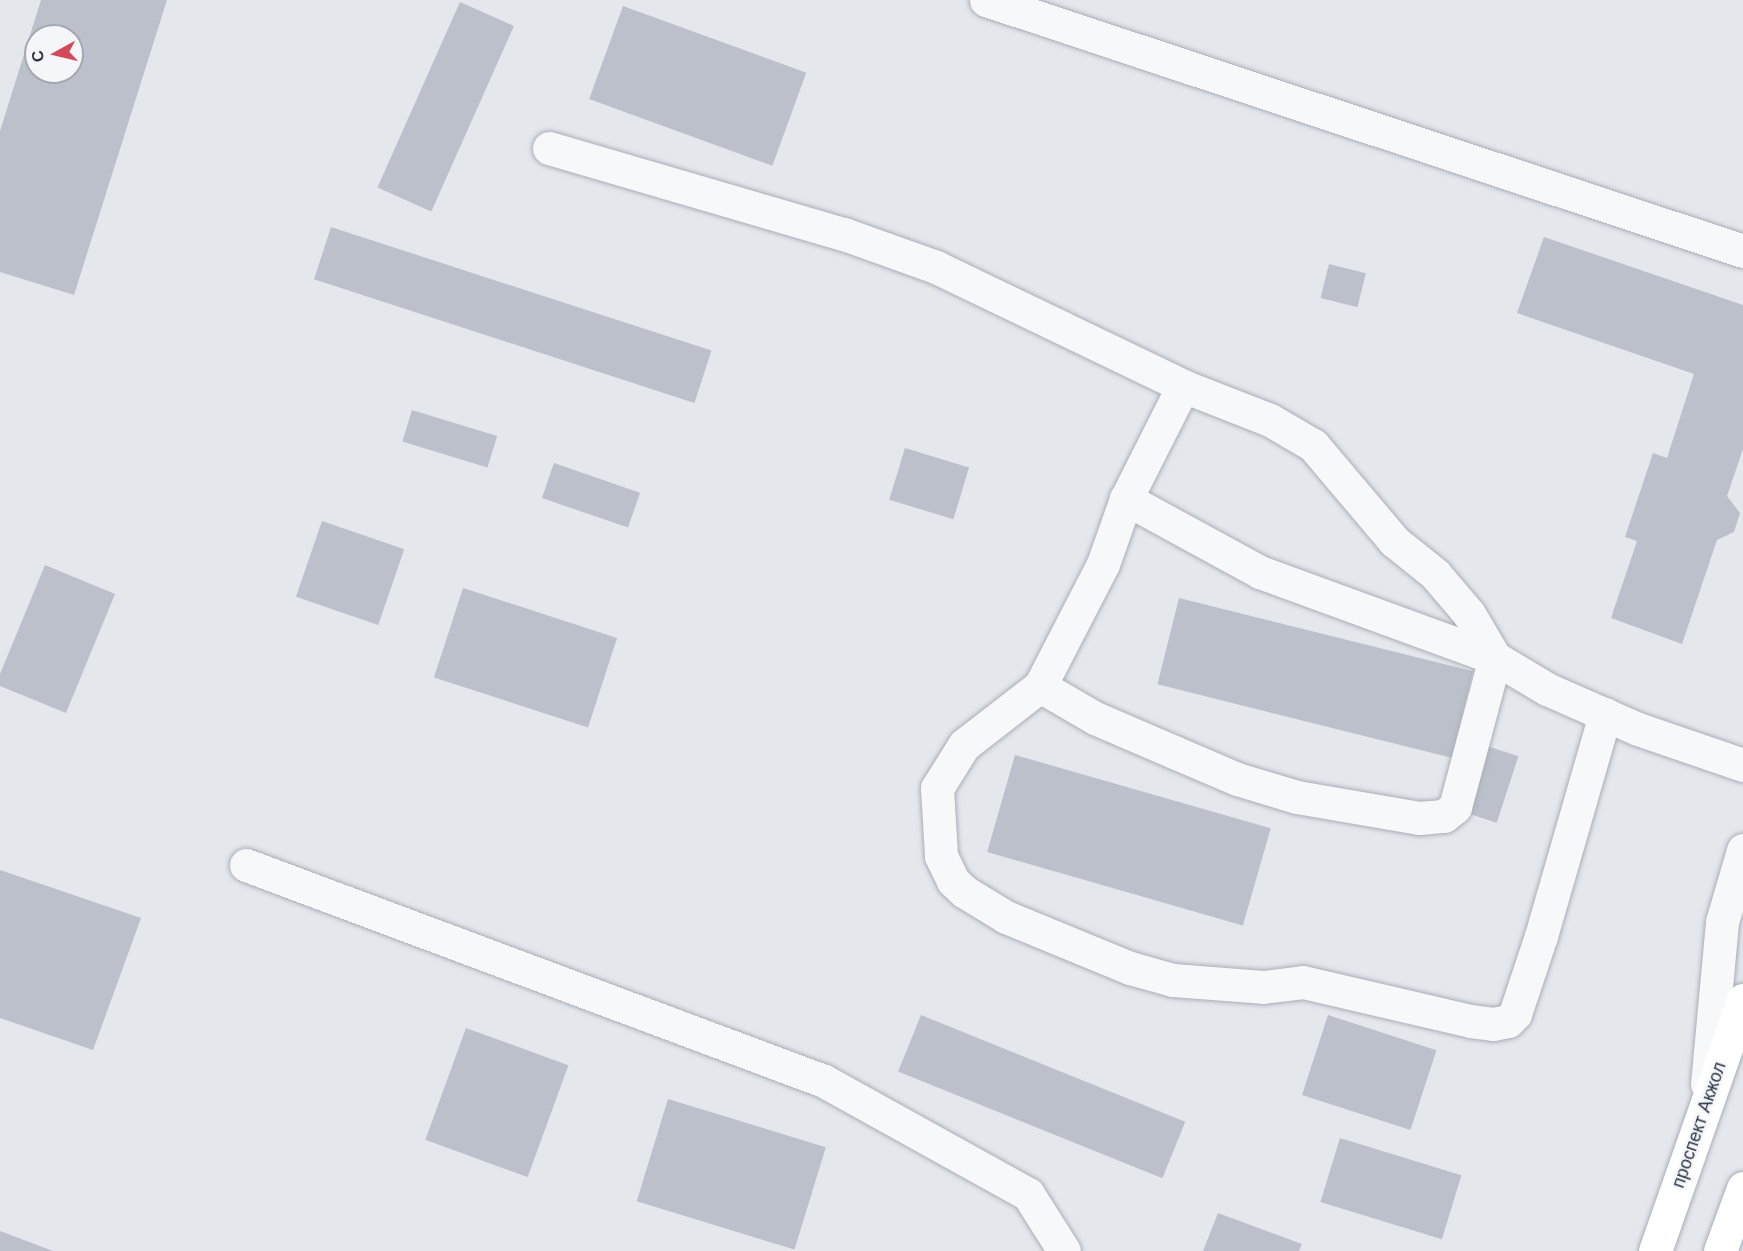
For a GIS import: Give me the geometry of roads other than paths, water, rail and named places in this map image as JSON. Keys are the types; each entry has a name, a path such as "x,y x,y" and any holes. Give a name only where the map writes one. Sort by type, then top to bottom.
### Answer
{"main road":[{"name":"проспект Акжол","path":"1655,1251 1743,1000"},
{"path":"1720,1251 1743,1188"}],"lane":[{"path":"986,0 1743,250"},
{"path":"549,148 844,234 936,267 1183,386 1270,420 1312,445 1394,541 1435,574 1469,614 1495,658 1455,807 1444,816 1419,818 1297,798 1236,779 1095,718 1040,686"},
{"path":"1183,386 1126,500 1103,564 1040,686 964,745 937,788 940,856 953,881 965,892 1006,917 1130,968 1173,980 1263,987 1303,982 1493,1024 1508,1021 1515,1014 1605,714"},
{"path":"1126,500 1260,572 1495,658 1547,689 1681,746 1743,765"},
{"path":"1705,1109 1722,922 1743,850"},
{"path":"246,865 824,1081 1028,1194 1064,1251"}]}
